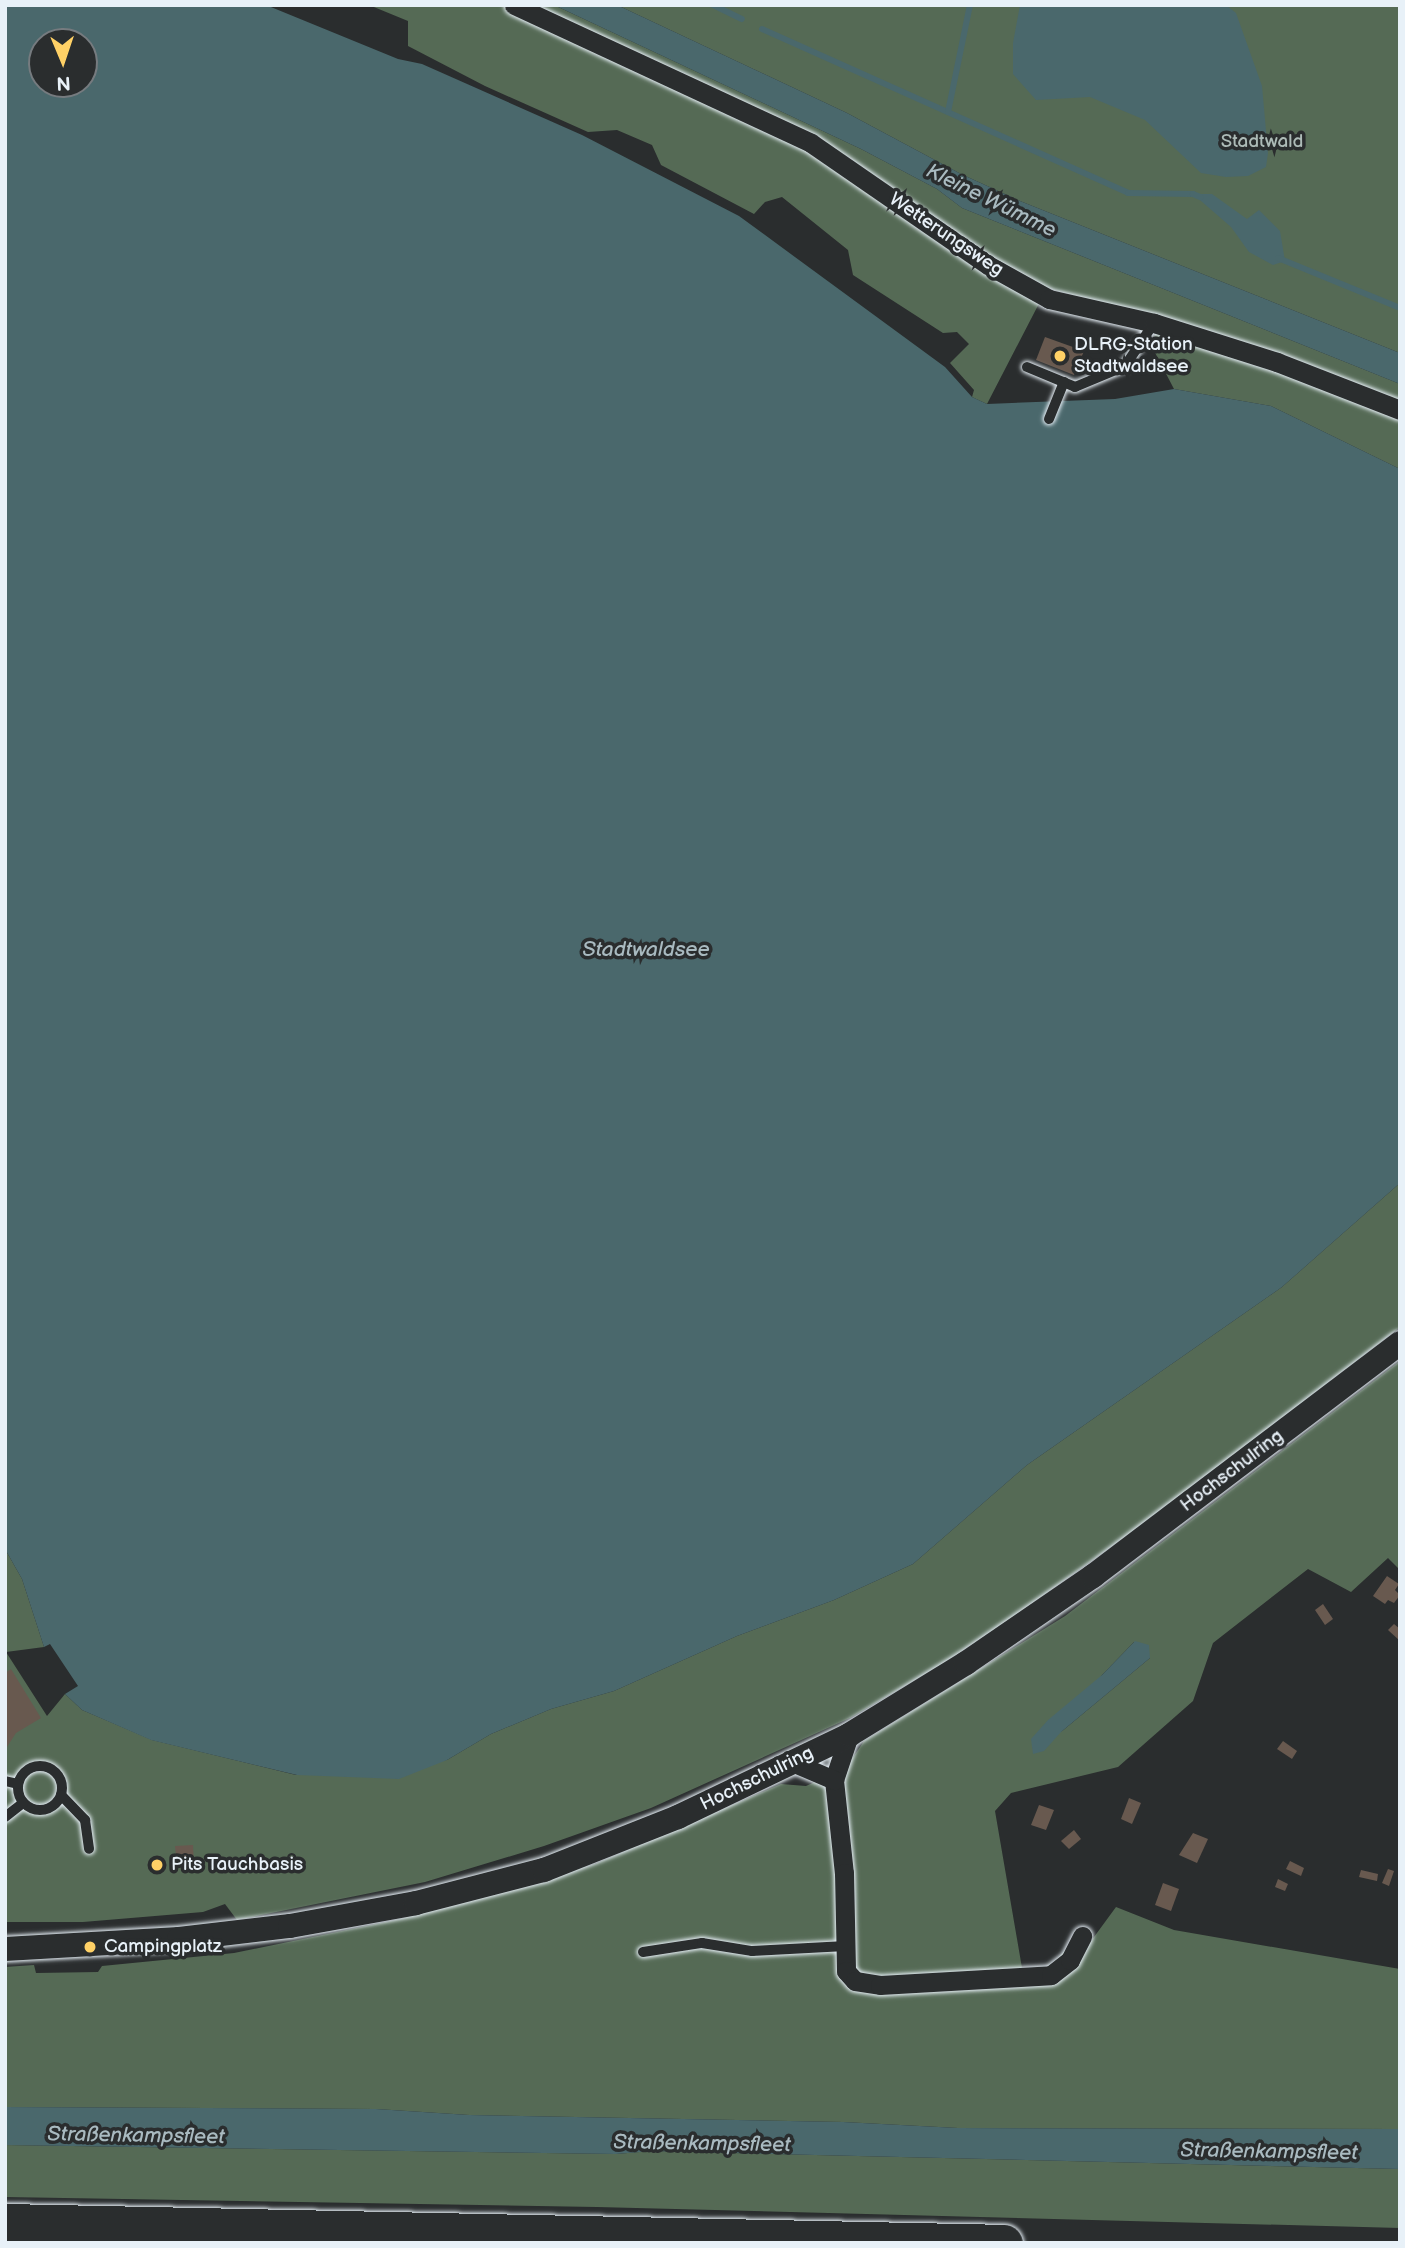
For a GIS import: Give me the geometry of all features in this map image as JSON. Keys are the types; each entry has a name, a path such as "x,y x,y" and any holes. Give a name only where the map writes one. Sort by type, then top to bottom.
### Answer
{"highway":[{"path":"5,2222 1004,2243"}],"street":[{"name":"Wetterungsweg","path":"514,5 811,143 988,265 1049,299 1154,323 1276,362 1400,410"},
{"name":"Hochschulring","path":"5,1950 193,1938 290,1926 416,1903 544,1870 678,1817 849,1735 966,1663 1093,1576 1400,1343"},
{"path":"849,1735 834,1780 844,1873 846,1971 855,1981 880,1985 1051,1975 1070,1960 1082,1936"},
{"path":"792,1762 834,1780"}],"lane":[{"path":"1027,367 1075,387 1125,366 1154,323"},
{"path":"1049,419 1064,382"},
{"path":"42,1765 57,1772 61,1779 61,1796 49,1808 40,1810 23,1803 18,1784 26,1769 42,1765"},
{"path":"5,1782 18,1784"},
{"path":"61,1796 85,1820 89,1849"},
{"path":"5,1817 23,1803"},
{"path":"643,1952 702,1943 752,1951 846,1946"}],"green space":[{"path":"369,5 554,5 861,149 937,189 962,208 1400,384 1400,469 1271,406 1174,389 1151,345 1161,319 1047,288 987,404 972,397 974,390 950,363 969,344 957,332 943,333 853,275 848,250 782,197 765,202 754,214 661,165 652,145 617,130 588,132 485,86 408,46 408,21"},
{"name":"Stadtwald","path":"617,5 1400,5 1400,353 1020,201 961,174 847,113"},
{"path":"1400,1183 1400,1327 1164,1509 1010,1619 942,1664 850,1718 651,1808 544,1846 425,1882 237,1920 225,1904 203,1912 83,1922 5,1922 5,1549 22,1579 44,1647 6,1652 47,1716 65,1694 82,1710 152,1740 296,1775 447,1760 491,1734 551,1709 614,1691 737,1636 834,1600 913,1564 1027,1465 1282,1287"},
{"path":"1400,1361 1400,1570 1388,1558 1351,1592 1308,1569 1213,1643 1193,1701 1118,1767 1011,1793 995,1811 1022,1968 1048,1969 1067,1948 1083,1952 1116,1907 1174,1930 1400,1969 1400,2129 958,2128 843,2122 469,2115 376,2109 5,2107 5,1967 34,1965 36,1973 98,1972 102,1966 234,1953 400,1919 595,1864 781,1784 806,1786 846,1768 864,1741 1065,1616","holes":["1134,1642 1150,1658 1061,1732 1102,1675"]},
{"path":"5,2145 616,2154 651,2151 1400,2169 1400,2228 597,2207 5,2197"}],"water":[{"name":"Stadtwaldsee","path":"5,5 266,5 398,59 422,64 582,135 739,216 945,367 972,397 987,404 1115,399 1174,389 1271,406 1400,469 1400,1183 1282,1287 1027,1465 913,1564 834,1600 737,1636 614,1691 551,1709 491,1734 447,1760 399,1779 297,1775 151,1740 82,1710 65,1694 78,1686 50,1644 44,1647 22,1579 5,1549"},
{"name":"Kleine Wümme","path":"554,5 617,5 847,113 961,174 1020,201 1400,353 1400,384 962,208 937,189 861,149"},
{"path":"1020,5 1226,5 1236,13 1262,86 1268,153 1266,167 1248,176 1226,177 1201,173 1145,120 1090,97 1036,100 1013,74 1013,43"},
{"path":"1193,194 1212,194 1247,219 1259,210 1280,231 1285,261 1273,265 1249,252 1231,227"},
{"path":"1135,1641 1149,1645 1150,1658 1061,1732 1044,1751 1033,1754 1031,1739 1048,1720 1102,1675"},
{"name":"Straßenkampsfleet","path":"5,2107 376,2109 469,2115 843,2122 958,2128 1400,2129 1400,2169 651,2151 616,2154 5,2145"}],"building":[{"name":"DLRG-Station Stadtwaldsee","path":"1045,337 1084,351 1074,375 1036,360"},
{"path":"1387,1576 1399,1584 1395,1590 1400,1595 1394,1603 1388,1600 1385,1604 1373,1596"},
{"path":"1323,1604 1333,1619 1325,1625 1315,1610"},
{"path":"1394,1624 1400,1629 1400,1641 1388,1630"},
{"path":"11,1669 41,1718 16,1733 5,1750 5,1673"},
{"path":"1283,1741 1297,1751 1292,1759 1277,1749"},
{"path":"1129,1798 1141,1803 1132,1824 1121,1819"},
{"path":"1039,1805 1054,1810 1046,1830 1031,1825"},
{"path":"1074,1830 1081,1839 1069,1849 1061,1841"},
{"path":"1193,1833 1208,1839 1197,1863 1179,1855"},
{"path":"193,1845 194,1865 177,1866 175,1846"},
{"name":"Pits Tauchbasis","path":"165,1861 166,1867 148,1869 148,1862"},
{"path":"1290,1861 1304,1868 1301,1876 1286,1869"},
{"path":"1388,1869 1394,1871 1389,1886 1382,1883"},
{"path":"1361,1870 1378,1874 1377,1881 1359,1877"},
{"path":"1278,1879 1288,1884 1285,1891 1275,1887"},
{"path":"1163,1883 1179,1889 1171,1911 1155,1905"}],"waterway":[{"path":"713,5 742,19"},
{"path":"948,112 970,5"},
{"path":"762,29 1128,193 1193,194 1200,197"},
{"path":"1278,258 1400,308"}],"place":[{"name":"DLRG-Station Stadtwaldsee","path":"1060,356"},
{"name":"Pits Tauchbasis","path":"157,1865"},
{"name":"Campingplatz","path":"90,1947"}]}
